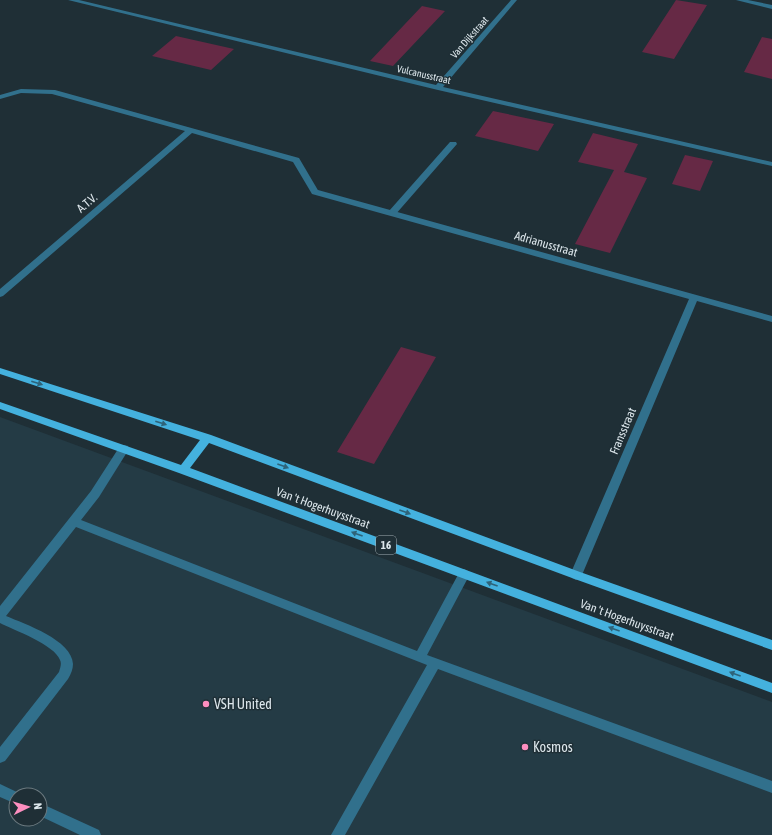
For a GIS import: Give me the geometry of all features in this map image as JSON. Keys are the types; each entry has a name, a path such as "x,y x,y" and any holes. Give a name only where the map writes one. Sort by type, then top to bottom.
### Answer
{"main road":[{"name":"Van 't Hogerhuysstraat","path":"0,371 207,438 576,575 772,645"},
{"name":"Van 't Hogerhuysstraat","path":"0,405 183,470 772,688"},
{"path":"183,470 207,438"}],"street":[{"name":"Vulcanusstraat","path":"71,0 438,88 772,164"},
{"name":"Van Dijkstraat","path":"438,88 514,0"},
{"path":"739,0 772,7"},
{"path":"0,97 21,91 52,92 190,131"},
{"name":"Adrianusstraat","path":"190,131 296,160 315,192 772,319"},
{"name":"A.T.V.","path":"0,294 190,131"},
{"path":"392,213 453,144"},
{"name":"Fransstraat","path":"576,575 694,298"},
{"path":"0,615 95,494 124,449"},
{"path":"74,522 113,535 435,662 772,787"},
{"path":"420,656 464,574"},
{"path":"0,618 51,643 62,652 66,660 67,667 64,675 0,757"},
{"path":"338,835 435,662"},
{"path":"48,813 94,835"}],"shaded area":[{"path":"676,0 707,5 674,59 642,52"},
{"path":"422,6 445,11 393,66 370,61"},
{"path":"176,36 234,49 211,70 152,56"},
{"path":"762,37 772,39 772,79 744,72"},
{"path":"493,111 554,124 538,151 475,136"},
{"path":"593,133 638,144 624,172 647,178 610,253 575,244 614,170 578,162"},
{"path":"685,155 713,161 700,191 672,184"},
{"path":"401,347 436,357 374,464 337,452"},
{"path":"0,417 772,702 772,835 0,835"}],"place":[{"name":"VSH United","path":"206,704"},
{"name":"Kosmos","path":"525,747"}]}
